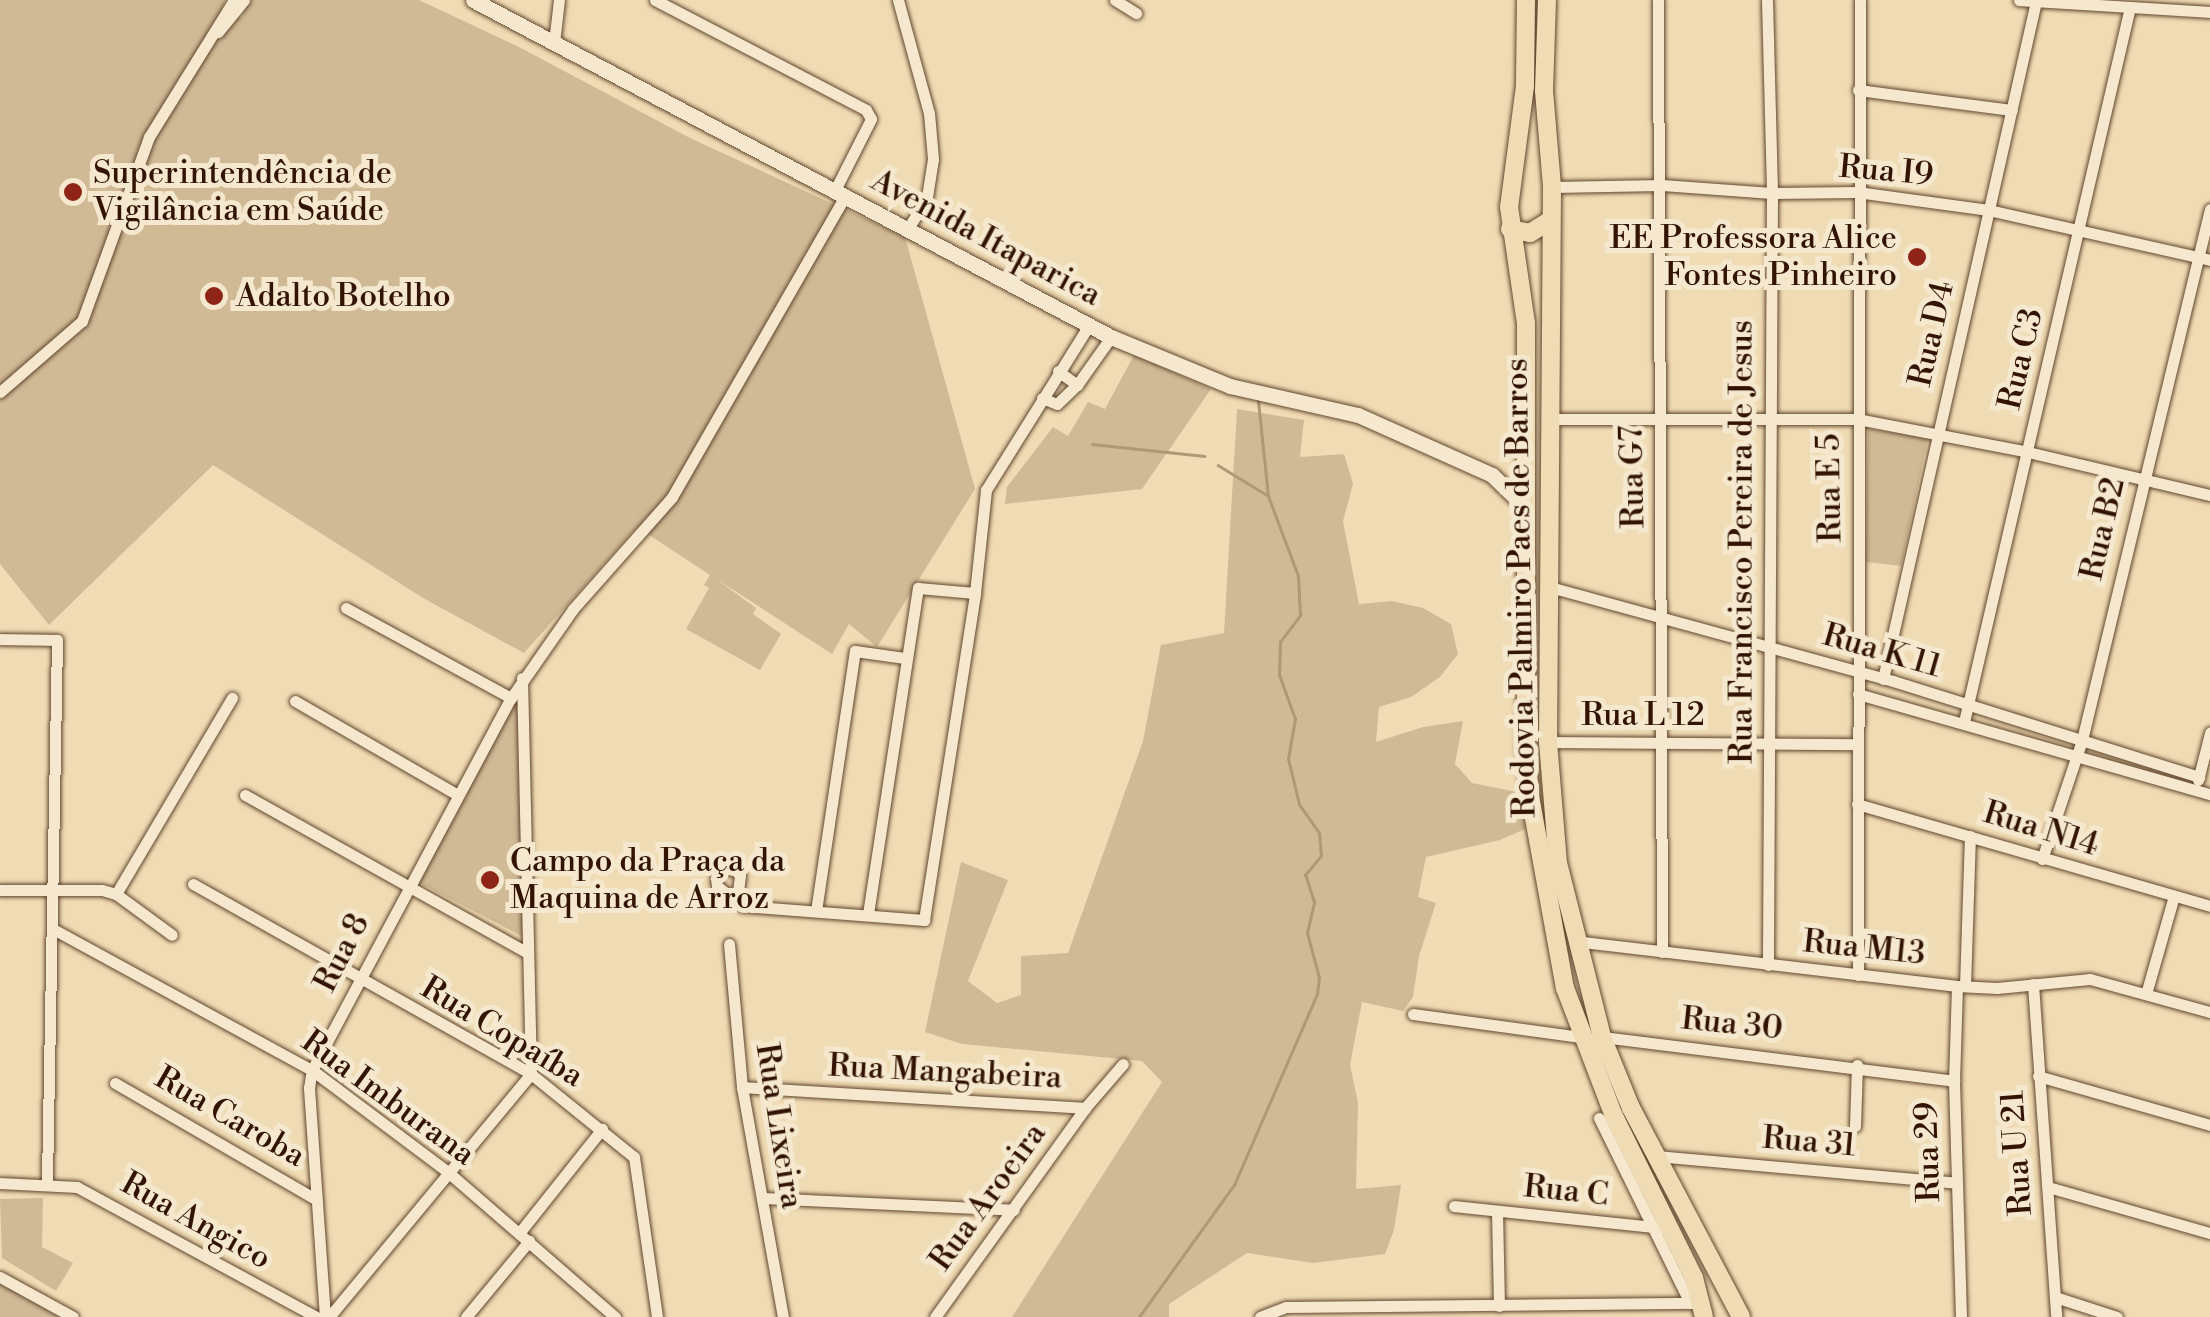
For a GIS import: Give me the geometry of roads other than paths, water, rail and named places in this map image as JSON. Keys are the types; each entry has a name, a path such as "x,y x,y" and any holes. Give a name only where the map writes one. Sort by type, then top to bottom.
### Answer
{"main road":[{"name":"Rodovia Palmiro Paes de Barros","path":"1526,0 1525,86 1513,158 1510,229 1526,324 1530,796 1554,944 1582,1037 1614,1116 1672,1230 1698,1308"},
{"name":"Rodovia Palmiro Paes de Barros","path":"1547,0 1544,91 1551,178 1546,586 1548,742 1558,863 1574,940 1602,1037 1656,1156 1742,1317"},
{"path":"1513,158 1534,156 1551,178"},
{"path":"1510,229 1530,233 1550,220"}],"street":[{"path":"0,392 82,321 139,158 198,54 234,0"},
{"path":"198,54 244,0"},
{"name":"Avenida Itaparica","path":"473,0 1111,337 1230,386 1358,416 1492,475 1526,508"},
{"path":"554,43 559,0"},
{"name":"Rua 8","path":"327,1317 308,1088 312,1070 522,678 594,584 672,497 841,191 872,119 866,110 655,0"},
{"path":"898,0 929,114 933,159 927,198 908,228"},
{"path":"1115,0 1136,14"},
{"name":"Rua G7","path":"1658,0 1662,185 1658,420 1664,620 1662,952"},
{"name":"Rua Francisco Pereira de Jesus","path":"1767,0 1772,193 1768,965"},
{"name":"Rua E 5","path":"1858,976 1860,0"},
{"path":"2020,0 2210,12"},
{"name":"Rua D4","path":"1883,679 2036,1"},
{"name":"Rua C3","path":"1964,722 2130,7"},
{"path":"1858,90 2012,110"},
{"name":"Rua I9","path":"1551,178 1772,193 1857,192 1988,210 2204,258"},
{"name":"Rua B2","path":"2042,859 2082,740 2143,479 2204,258 2210,209"},
{"path":"736,900 745,907 924,920 976,594 986,490 1089,325"},
{"path":"1042,398 1057,404 1078,385 1111,337"},
{"path":"1058,372 1078,385"},
{"path":"1547,419 1857,419 1938,432 2210,495"},
{"path":"1492,475 1513,472 1526,460"},
{"name":"Rua K 11","path":"1546,586 1883,679 2082,740 2198,783 2210,794"},
{"path":"868,914 918,588 976,594"},
{"path":"346,608 510,698"},
{"path":"0,640 57,640 47,1182"},
{"path":"816,911 855,651 905,658"},
{"path":"327,1317 530,1074 522,678"},
{"name":"Rua K 11","path":"1858,694 2198,783"},
{"path":"116,894 232,698"},
{"path":"295,701 458,794"},
{"path":"2198,783 2210,733"},
{"name":"Rua L 12","path":"1548,742 1858,744"},
{"path":"245,795 528,953"},
{"name":"Rua N14","path":"1857,804 2210,906"},
{"name":"Rua 29","path":"1961,1317 1954,1080 1970,836"},
{"name":"Rua Copaíba","path":"193,884 530,1074 634,1157 657,1317"},
{"path":"0,890 102,890 116,894 172,935"},
{"path":"2146,994 2174,896"},
{"name":"Rua Imburana","path":"53,929 312,1070 449,1174 615,1317"},
{"name":"Rua M13","path":"1574,940 1961,986 2090,979 2210,1012"},
{"name":"Rua Lixeira","path":"729,944 742,1087 782,1317"},
{"name":"Rua U 21","path":"2033,984 2056,1317"},
{"path":"1414,1014 1582,1037"},
{"name":"Rua 30","path":"1602,1037 1857,1065 1954,1080"},
{"name":"Rua Aroeira","path":"935,1317 1086,1108 1123,1064"},
{"path":"1855,1126 1857,1065"},
{"path":"2038,1076 2210,1125"},
{"name":"Rua Caroba","path":"115,1083 317,1200"},
{"name":"Rua Mangabeira","path":"742,1087 1086,1108"},
{"path":"1599,1118 1652,1227 1698,1308"},
{"path":"466,1317 602,1129"},
{"name":"Rua 31","path":"1656,1156 1957,1183"},
{"name":"Rua Angico","path":"0,1183 47,1182 77,1187 316,1317"},
{"path":"2048,1187 2210,1232"},
{"path":"762,1198 1014,1210"},
{"name":"Rua C","path":"1454,1206 1672,1230"},
{"path":"1497,1211 1499,1306"},
{"path":"0,1277 73,1317"},
{"path":"2055,1297 2117,1317"},
{"path":"1260,1317 1286,1307 1342,1313 1464,1312 1499,1306 1698,1308"}],"waterway":[{"path":"1139,1317 1234,1185 1317,994 1319,978 1307,933 1314,902 1305,875 1321,856 1319,833 1299,804 1288,759 1295,719 1279,675 1280,642 1300,615 1298,576 1268,496 1258,401"},
{"path":"1092,444 1204,456"},
{"path":"1218,465 1267,495"}],"place":[{"name":"Superintendência de Vigilância em Saúde","path":"73,192"},
{"name":"EE Professora Alice Fontes Pinheiro","path":"1917,257"},
{"name":"Adalto Botelho","path":"214,296"},
{"name":"Campo da Praça da Maquina de Arroz","path":"490,880"}]}
